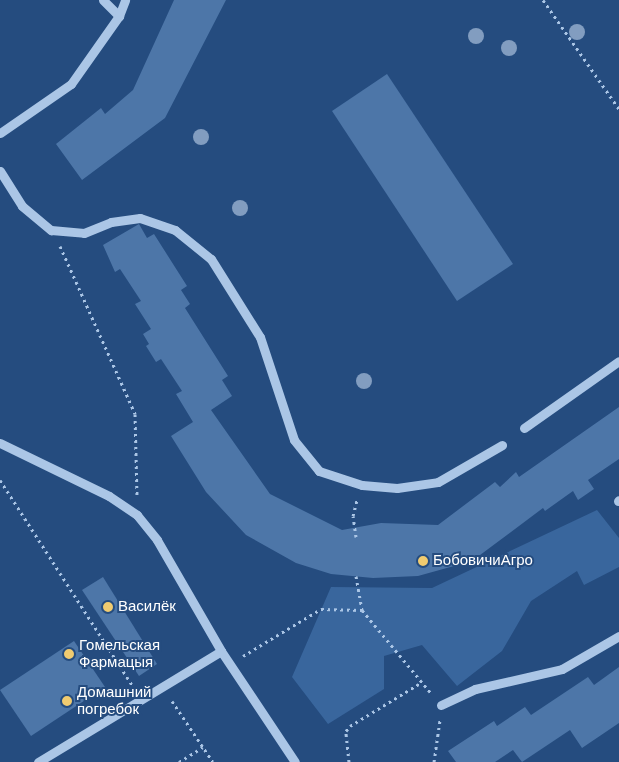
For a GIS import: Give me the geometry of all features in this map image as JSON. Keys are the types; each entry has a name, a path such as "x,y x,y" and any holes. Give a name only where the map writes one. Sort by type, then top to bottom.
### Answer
{"lane":[{"path":"103,0 119,16"},
{"path":"0,133 71,84 119,16 125,0"},
{"path":"0,171 22,206 51,230 84,234 111,222 140,218 158,222 192,241 211,259 246,310 270,360 304,457 319,471 362,485 398,488 438,482 502,445"},
{"path":"524,428 619,361"},
{"path":"0,443 109,496 137,515 158,540 221,651 295,762"},
{"path":"441,704 475,689 562,670 619,636"},
{"path":"38,762 221,651"}],"path":[{"path":"543,0 619,109"},
{"path":"51,230 77,277 135,414 137,515"},
{"path":"0,480 142,700"},
{"path":"356,537 353,516 362,485"},
{"path":"356,576 362,610 441,704 434,762"},
{"path":"230,664 321,610 362,610"},
{"path":"349,762 346,732 350,726 422,682"},
{"path":"166,706 181,696"},
{"path":"172,701 213,762"},
{"path":"180,762 202,747"}],"shaded area":[{"path":"597,510 619,538 619,567 584,585 577,571 531,601 502,651 457,686 422,645 384,656 384,689 328,724 292,677 331,587 432,588"}],"building":[{"path":"174,0 226,0 165,118 82,180 56,144 101,108 105,114 133,90"},
{"path":"387,74 513,264 457,301 332,111"},
{"path":"139,224 147,238 154,234 187,286 181,290 190,304 185,308 228,376 222,380 232,396 211,410 270,494 342,530 381,523 438,525 495,482 500,487 516,472 519,477 619,407 619,459 588,480 594,489 578,500 573,491 545,511 543,508 472,561 418,576 373,578 331,574 296,563 246,535 206,492 171,436 193,422 176,394 182,391 161,359 156,362 146,346 149,344 143,334 151,329 135,304 141,301 120,269 115,272 103,245"},
{"path":"103,577 157,664 139,676 82,590"},
{"path":"74,641 105,687 31,736 0,690"},
{"path":"619,667 619,723 582,748 570,730 522,762 513,750 495,762 456,762 448,751 494,721 497,726 525,707 531,715 588,677 594,685"}],"place":[{"name":"БобовичиАгро","path":"423,561"},
{"name":"Василёк","path":"108,607"},
{"name":"Гомельская Фармацыя","path":"69,654"},
{"name":"Домашний погребок","path":"67,701"}]}
